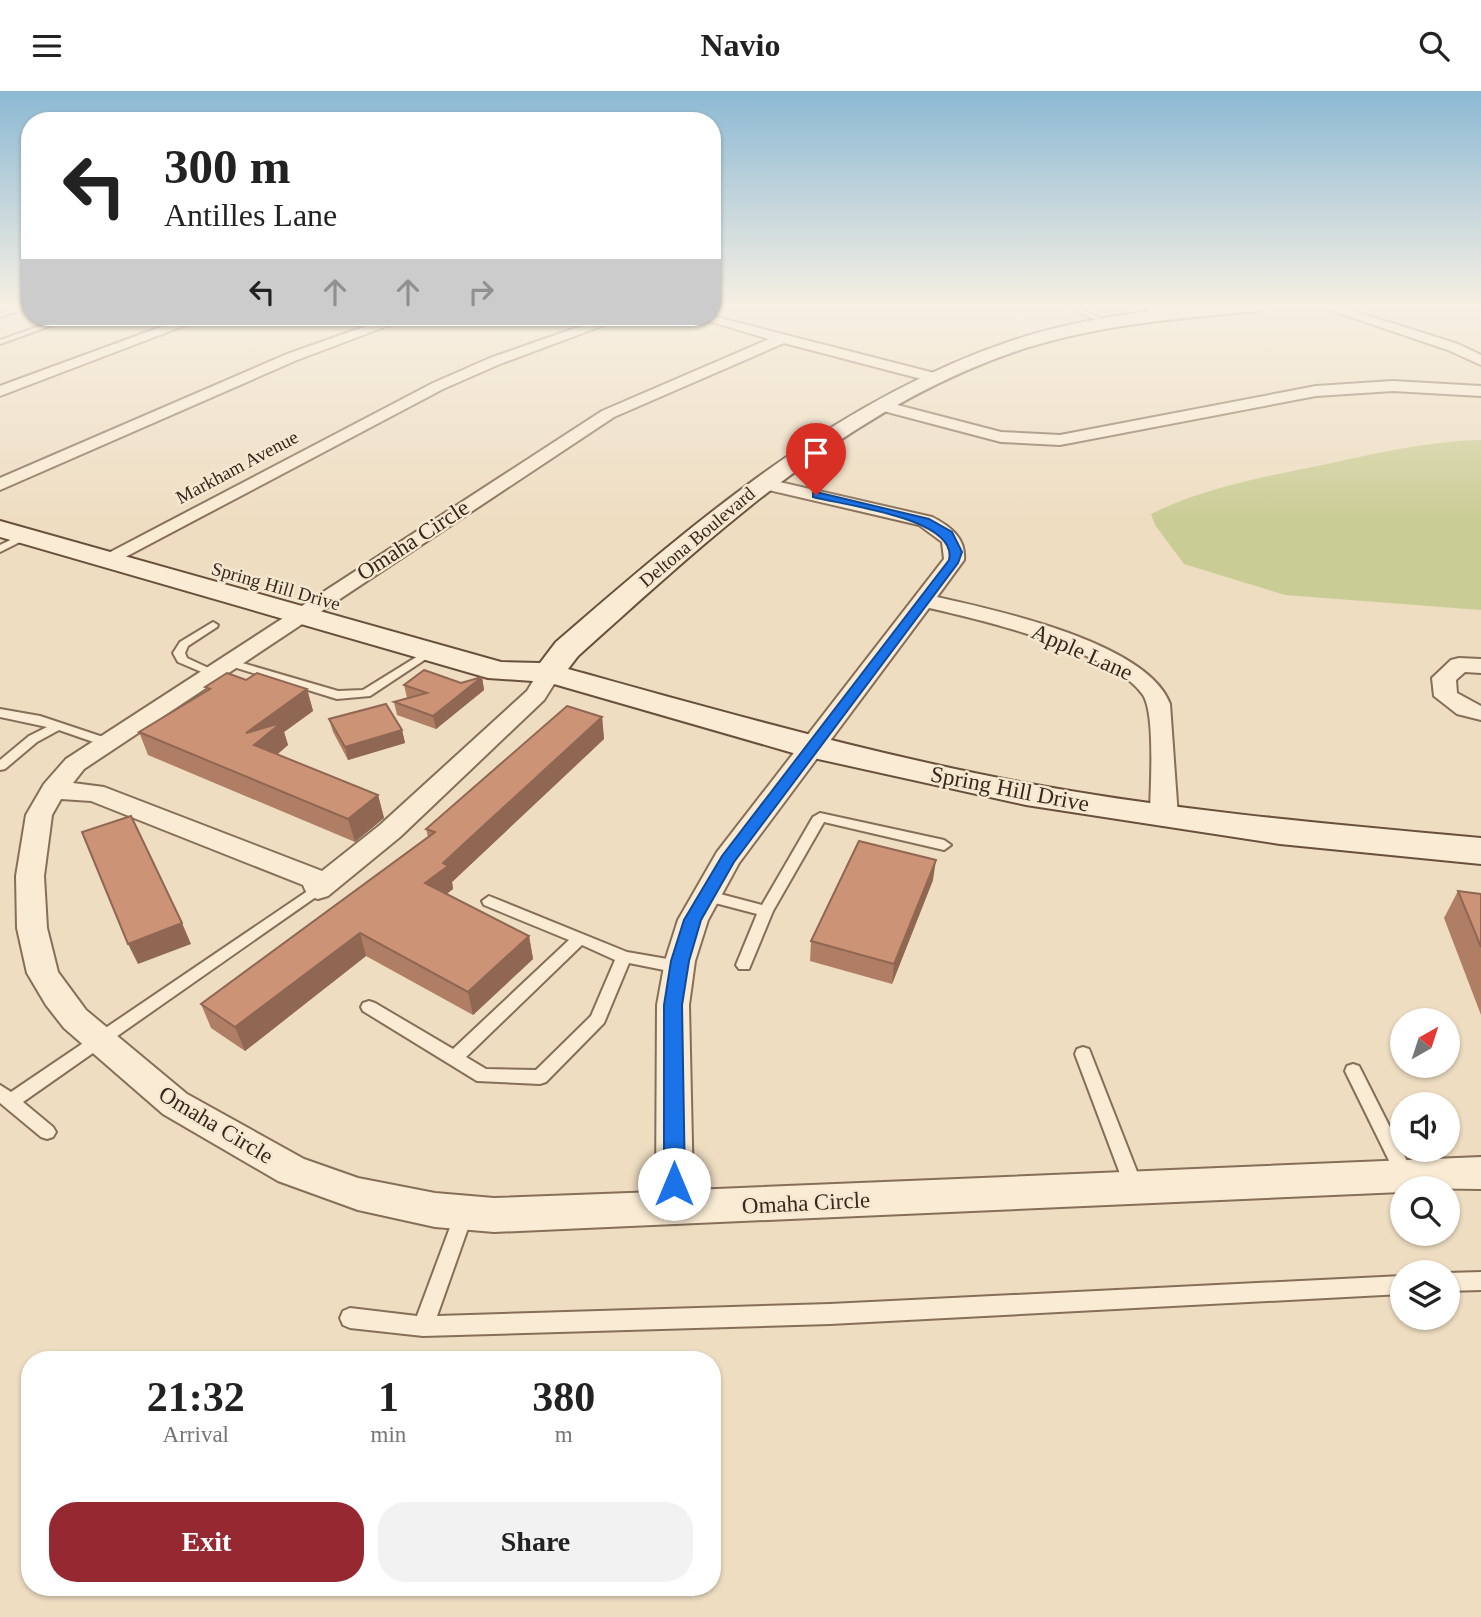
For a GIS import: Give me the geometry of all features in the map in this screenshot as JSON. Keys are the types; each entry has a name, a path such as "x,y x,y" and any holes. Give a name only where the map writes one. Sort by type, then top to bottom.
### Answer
{"main road":[{"name":"Deltona Boulevard","path":"549,673 567,649 716,518 762,483 831,436 937,378"},
{"name":"Spring Hill Drive","path":"0,508 134,545 432,651 499,671 549,673 812,748 1026,794 1164,817 1280,832 1481,851"},
{"name":"Spring Hill Drive","path":"8,538 515,653 549,673"}],"street":[{"path":"0,391 37,377"},
{"path":"0,485 246,377"},
{"name":"Markham Avenue","path":"107,559 458,377"},
{"name":"Omaha Circle","path":"693,377 608,414 75,764 53,790 39,815 30,876 32,928 43,972 57,997 75,1019 125,1065 175,1104 292,1170 358,1194 435,1210 494,1215 675,1209 1390,1177"},
{"path":"883,406 1001,437 1060,440 1316,391 1393,386 1481,391"},
{"path":"675,1209 673,1005 679,967 693,920 727,859 954,561 954,543 940,529 910,516 762,483"},
{"name":"Apple Lane","path":"923,600 967,609 1050,635 1113,661 1145,681 1160,706 1164,817"},
{"path":"1481,666 1459,665 1444,678 1446,696 1466,709 1481,713"},
{"path":"53,790 95,793 159,816 316,879 318,889 390,831 507,723 536,695 549,673"},
{"name":"Omaha Circle","path":"1406,1176 1481,1173"}],"lane":[{"path":"213,625 184,644 179,653 182,660 337,695 366,693 432,651"},
{"path":"0,713 36,719 105,742"},
{"path":"0,766 33,739 58,726"},
{"path":"744,965 766,911 820,817 944,845"},
{"path":"47,1132 5,1097 102,1041 318,889"},
{"path":"705,895 766,911"},
{"path":"489,901 577,940 624,957 679,967"},
{"path":"454,1058 577,940"},
{"path":"369,1007 483,1076 540,1077 598,1019 624,957"},
{"path":"1083,1054 1134,1189"},
{"path":"1353,1071 1406,1176"},
{"path":"424,1326 465,1212"},
{"path":"1460,1281 1481,1280"},
{"path":"350,1318 424,1326 830,1314 1390,1286"}],"green space":[{"path":"1481,440 1481,610 1285,595 1184,564 1155,525 1151,514 1193,496 1260,478 1403,448"}],"building":[{"path":"424,670 461,683 482,677 433,716 394,702 427,693 404,685"},
{"path":"227,673 246,680 257,673 307,689 246,733 281,723 254,745 378,795 348,819 139,732 210,689 205,687"},
{"path":"386,704 402,730 345,747 329,719"},
{"path":"567,706 602,717 443,863 448,866 425,883 529,936 468,992 360,933 235,1027 201,1004 435,832 426,829"},
{"path":"131,816 182,923 128,944 82,832"},
{"path":"859,841 936,860 894,964 811,941"},
{"path":"1458,891 1481,894 1481,947"}],"route":[{"path":"674,1184 673,1005 680,961 693,920 727,859 954,561 956,552 948,535 925,521 816,495"}]}
